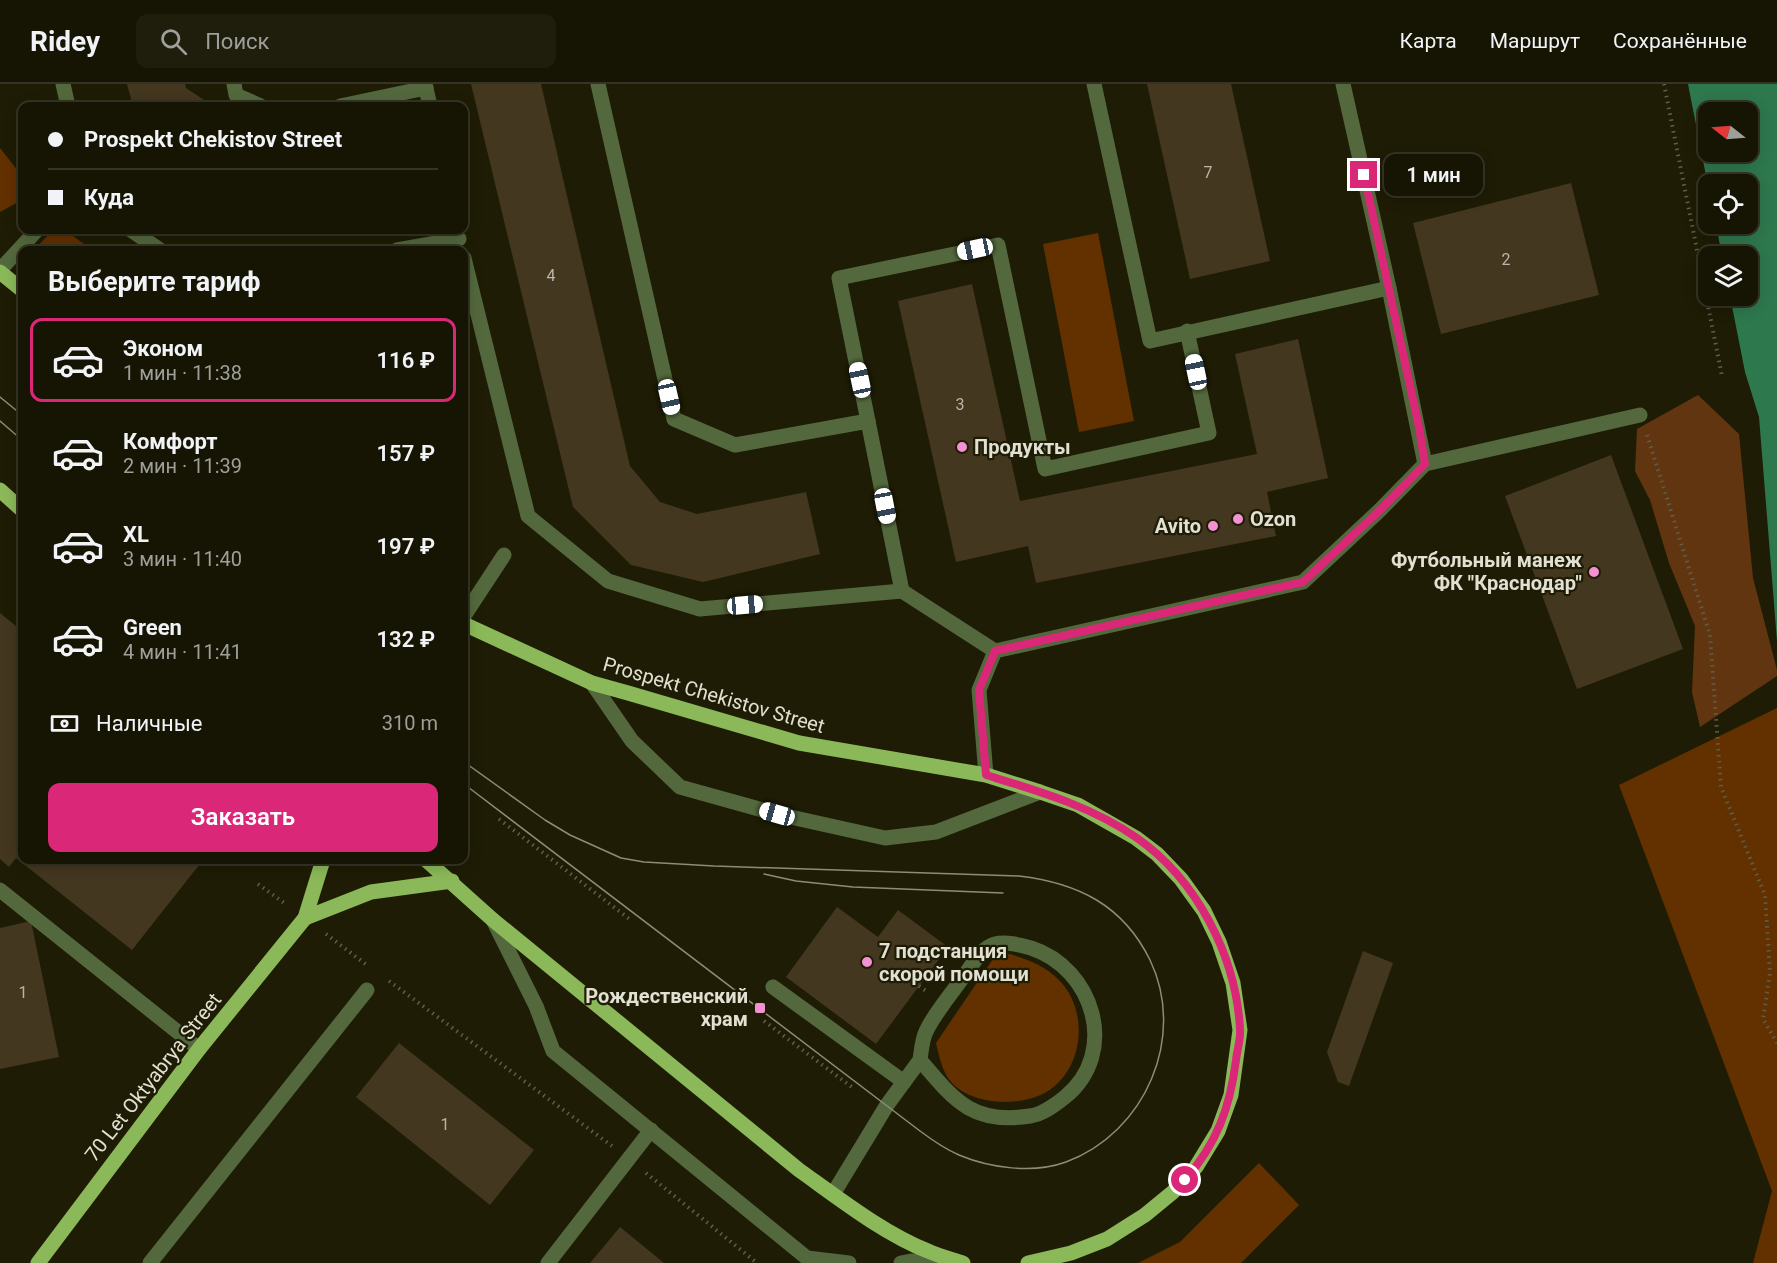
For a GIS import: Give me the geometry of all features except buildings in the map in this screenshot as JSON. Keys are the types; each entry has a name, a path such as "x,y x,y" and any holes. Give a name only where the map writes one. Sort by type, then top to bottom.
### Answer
{"main road":[{"path":"0,271 18,287"},
{"path":"0,490 18,506"},
{"name":"Prospekt Chekistov Street","path":"468,626 592,683 799,743 986,775 1078,805 1136,838 1157,854 1181,879 1204,911 1219,942 1233,983 1240,1030 1231,1095 1218,1131 1196,1167 1173,1192 1145,1215 1107,1239 1071,1253 1028,1263"},
{"name":"70 Let Oktyabrya Street","path":"38,1263 199,1049 305,918 322,864"},
{"path":"431,864 493,920 799,1170 897,1236 927,1251 963,1263"},
{"name":"70 Let Oktyabrya Street","path":"305,918 371,892 452,881"}],"street":[{"path":"63,84 67,102"},
{"path":"234,84 236,94 253,102"},
{"path":"598,84 674,419 735,445 868,421"},
{"path":"1094,84 1150,341 1389,288"},
{"path":"1343,84 1389,288 1425,464"},
{"path":"357,102 425,86 429,102"},
{"path":"23,246 33,234"},
{"path":"136,234 154,246"},
{"path":"422,246 459,240"},
{"path":"902,591 839,278 998,244 1045,469 1209,433 1187,331"},
{"path":"0,271 18,251"},
{"path":"468,274 528,516 608,581 700,609 902,591 995,651 1303,582 1425,464 1641,415"},
{"path":"468,610 504,555"},
{"path":"986,775 979,690 995,651"},
{"path":"592,683 632,741 680,787 777,814 885,838 936,832 1040,792"},
{"path":"0,890 199,1049"},
{"path":"493,920 536,1006 554,1051 810,1261 849,1263"},
{"path":"833,1194 887,1106 920,1060 924,1035 943,1004 980,954 994,944 1018,944 1045,953 1063,967 1083,992 1093,1012 1096,1032 1089,1067 1072,1091 1053,1106 1032,1116 1000,1118 983,1115 962,1106 920,1060"},
{"path":"773,987 904,1082"},
{"path":"150,1263 367,990"},
{"path":"548,1263 651,1130"},
{"path":"901,1263 911,1261 953,1263"}],"path":[{"path":"1664,84 1722,376"},
{"path":"1641,415 1710,635 1720,787 1765,895 1770,973 1763,1019 1777,1043"},
{"path":"499,819 632,921"},
{"path":"258,884 371,968"},
{"path":"380,975 628,1158 757,1263"},
{"path":"764,1021 853,1088"}],"shaded area":[{"path":"1688,84 1777,84 1777,641 1759,417 1745,372 1732,306 1758,306 1758,246 1720,246 1718,234 1758,234 1758,174 1706,174 1703,162 1758,162 1758,102 1698,102 1698,135"},
{"path":"0,148 18,171 18,202 0,212"},
{"path":"1098,233 1134,421 1079,432 1043,244"},
{"path":"49,234 70,234 87,246 38,246"},
{"path":"1698,395 1739,434 1753,578 1777,670 1777,676 1700,727 1692,692 1695,626 1669,563 1650,500 1635,471 1637,429"},
{"path":"1777,708 1777,1263 1753,1263 1772,1191 1619,785"},
{"path":"1010,954 1053,974 1068,991 1075,1006 1079,1037 1070,1068 1060,1081 1048,1091 1037,1096 1010,1102 981,1099 957,1087 944,1070 936,1043 995,956"},
{"path":"1259,1163 1299,1205 1241,1263 1138,1263 1180,1242"}],"tram line":[{"path":"0,397 18,412"},
{"path":"0,421 18,437"},
{"path":"468,765 545,820 570,835 621,858 644,862 714,866 1019,876 1061,884 1079,891 1112,911 1139,941 1150,960 1160,990 1164,1020 1161,1050 1152,1079 1137,1106 1118,1129 1094,1148 1066,1162 1040,1168 1012,1168 971,1160 959,1155 920,1131 468,787"},
{"path":"764,874 796,881 853,887 1003,893"}],"place":[{"name":"Продукты","path":"962,447"},
{"name":"Ozon","path":"1238,519"},
{"name":"Avito","path":"1213,526"},
{"name":"Футбольный манеж ФК \"Краснодар\"","path":"1594,572"},
{"name":"7 подстанция скорой помощи","path":"867,962"},
{"name":"Рождественский храм","path":"760,1008"}],"route":[{"path":"1185,1180 1196,1167 1218,1131 1231,1095 1240,1030 1233,983 1219,942 1204,911 1181,879 1157,854 1136,838 1078,805 986,775 979,690 995,651 1303,582 1425,464 1364,175"}]}
